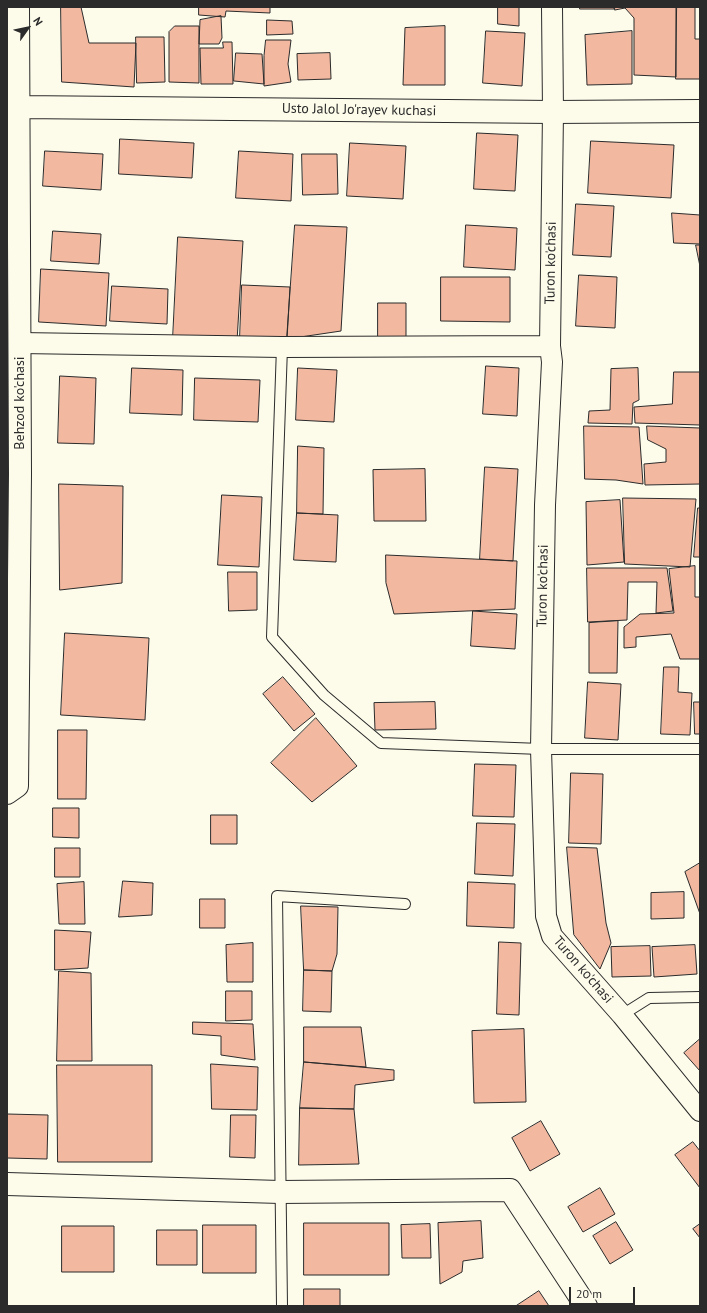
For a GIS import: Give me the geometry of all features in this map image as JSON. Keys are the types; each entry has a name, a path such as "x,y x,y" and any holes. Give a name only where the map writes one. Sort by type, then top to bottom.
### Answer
{"street":[{"name":"Behzod ko'chasi","path":"7,793 18,786 14,475 20,343 18,7"},
{"name":"Turon ko'chasi","path":"552,7 553,112 550,346 552,362 545,505 541,749 546,916 552,936 622,1015 700,1111"},
{"name":"Usto Jalol Jo'rayev kuchasi","path":"19,107 553,112 700,111"},
{"path":"20,343 282,347 550,346"},
{"path":"7,1184 280,1192 510,1190 586,1306"}],"lane":[{"path":"282,347 272,637 324,695 381,743 541,749 700,749"},
{"path":"282,1306 277,896 405,904"},
{"path":"622,1015 649,998 700,997"}],"building":[{"path":"61,7 81,7 89,43 136,43 134,87 62,82"},
{"path":"199,7 270,7 270,13 226,11 225,17 199,15"},
{"path":"498,7 519,7 519,26 498,24"},
{"path":"580,7 614,7 614,9 580,9"},
{"path":"615,7 676,7 676,77 634,75 634,18 625,8 615,10"},
{"path":"677,7 695,7 695,39 700,39 700,79 676,79"},
{"path":"221,16 222,38 219,44 199,44 200,20"},
{"path":"267,20 292,21 293,34 267,35"},
{"path":"175,26 199,26 199,83 169,82 169,32"},
{"path":"445,26 445,85 403,85 405,28"},
{"path":"486,31 525,33 522,86 483,83"},
{"path":"632,31 632,84 587,85 585,35"},
{"path":"136,37 164,37 165,82 137,83"},
{"path":"266,40 291,40 288,64 291,82 264,86 264,56"},
{"path":"223,42 232,42 233,84 201,84 200,48 223,48"},
{"path":"236,53 262,54 264,84 234,81"},
{"path":"330,53 331,79 298,80 297,54"},
{"path":"477,133 518,135 515,191 474,189"},
{"path":"120,139 194,143 192,178 119,174"},
{"path":"591,141 674,145 671,198 588,193"},
{"path":"350,143 406,146 403,199 347,196"},
{"path":"45,151 103,154 101,190 43,186"},
{"path":"239,151 293,154 291,201 236,198"},
{"path":"302,154 337,154 338,194 303,195"},
{"path":"576,204 614,206 611,257 573,255"},
{"path":"672,213 700,215 700,244 674,243"},
{"path":"295,225 347,227 341,331 287,339"},
{"path":"466,225 517,228 515,270 464,267"},
{"path":"53,231 101,234 99,264 51,261"},
{"path":"178,237 243,241 237,341 173,338"},
{"path":"696,245 700,245 700,266"},
{"path":"41,269 109,273 106,326 39,322"},
{"path":"579,275 617,277 615,328 576,326"},
{"path":"441,277 510,277 510,322 441,321"},
{"path":"242,285 290,287 287,339 240,337"},
{"path":"112,286 168,289 167,324 110,321"},
{"path":"378,303 406,303 406,342 378,342"},
{"path":"486,366 519,368 517,416 483,414"},
{"path":"132,368 183,370 182,415 130,413"},
{"path":"298,368 337,370 334,422 296,420"},
{"path":"638,368 639,400 633,403 632,424 588,423 589,411 610,410 611,369"},
{"path":"674,372 700,372 700,425 635,423 634,407 672,404"},
{"path":"60,376 96,378 94,444 58,443"},
{"path":"195,378 260,380 258,422 194,420"},
{"path":"584,426 639,427 643,484 616,480 585,479"},
{"path":"647,426 700,428 700,484 645,485 644,464 666,462 666,449 648,440"},
{"path":"298,446 324,448 323,514 297,513"},
{"path":"485,467 518,469 513,561 480,559"},
{"path":"425,469 426,521 374,521 373,470"},
{"path":"59,484 123,486 122,583 60,590"},
{"path":"222,495 262,497 259,567 218,565"},
{"path":"623,498 696,499 690,567 625,564"},
{"path":"620,500 624,562 587,565 586,502"},
{"path":"698,508 700,508 700,557 694,557"},
{"path":"297,513 338,515 336,562 294,560"},
{"path":"386,555 517,561 515,609 394,614 386,583"},
{"path":"695,566 695,597 700,597 700,659 680,659 671,634 636,637 636,647 624,648 624,627 640,614 674,613 669,569"},
{"path":"587,568 667,568 673,611 656,613 657,582 628,582 627,620 588,622"},
{"path":"228,572 257,572 257,610 229,611"},
{"path":"473,611 517,614 515,649 471,646"},
{"path":"618,621 617,673 589,673 589,623"},
{"path":"65,633 149,638 145,720 61,715"},
{"path":"664,667 679,667 678,692 692,693 690,735 661,734"},
{"path":"283,677 315,714 294,731 263,694"},
{"path":"588,682 621,684 618,740 585,738"},
{"path":"435,702 436,729 375,730 374,703"},
{"path":"694,702 700,702 700,734 695,734"},
{"path":"316,718 357,766 312,802 271,763"},
{"path":"58,730 87,730 86,799 58,799"},
{"path":"475,764 516,765 514,817 473,816"},
{"path":"571,773 603,774 601,844 569,843"},
{"path":"53,808 79,808 79,838 53,837"},
{"path":"211,815 237,815 237,844 211,844"},
{"path":"477,823 515,824 513,876 475,874"},
{"path":"567,847 597,848 606,923 611,943 600,969 574,935"},
{"path":"55,848 80,848 80,877 55,877"},
{"path":"700,863 700,914 685,872"},
{"path":"123,881 153,883 152,915 119,917"},
{"path":"84,882 85,924 59,924 57,884"},
{"path":"468,882 515,884 514,928 467,926"},
{"path":"684,892 684,918 651,919 651,893"},
{"path":"200,899 225,899 225,928 200,928"},
{"path":"301,906 338,907 337,954 332,971 304,970"},
{"path":"55,930 91,932 88,968 55,970"},
{"path":"499,942 521,943 519,1015 497,1014"},
{"path":"253,943 253,982 227,982 226,945"},
{"path":"695,945 697,974 654,977 652,947"},
{"path":"650,946 651,976 612,977 611,947"},
{"path":"304,970 332,971 331,1012 303,1011"},
{"path":"59,971 91,973 92,1061 57,1061"},
{"path":"226,991 252,991 252,1020 226,1021"},
{"path":"193,1022 253,1024 255,1060 221,1055 221,1036 193,1034"},
{"path":"304,1027 361,1027 366,1067 304,1062"},
{"path":"524,1029 526,1102 474,1103 472,1031"},
{"path":"700,1039 700,1071 684,1053"},
{"path":"304,1062 394,1070 394,1080 355,1085 354,1109 300,1108"},
{"path":"211,1064 258,1067 257,1110 212,1109"},
{"path":"57,1065 152,1065 152,1162 58,1162"},
{"path":"300,1108 354,1109 359,1164 299,1165"},
{"path":"7,1114 48,1115 47,1159 7,1158"},
{"path":"231,1115 256,1115 255,1158 230,1157"},
{"path":"541,1121 560,1154 530,1171 512,1138"},
{"path":"693,1142 700,1151 700,1188 675,1155"},
{"path":"600,1188 615,1214 583,1232 568,1207"},
{"path":"481,1221 483,1258 463,1261 462,1272 440,1284 438,1223"},
{"path":"616,1222 633,1250 610,1264 593,1236"},
{"path":"304,1223 389,1223 389,1275 304,1275"},
{"path":"430,1224 431,1258 402,1258 401,1225"},
{"path":"700,1224 700,1238 693,1229"},
{"path":"203,1225 256,1225 256,1273 203,1273"},
{"path":"62,1226 114,1226 114,1272 62,1272"},
{"path":"157,1230 197,1230 197,1265 157,1265"},
{"path":"304,1289 340,1289 340,1306 304,1306"},
{"path":"539,1291 549,1306 516,1306"}]}
